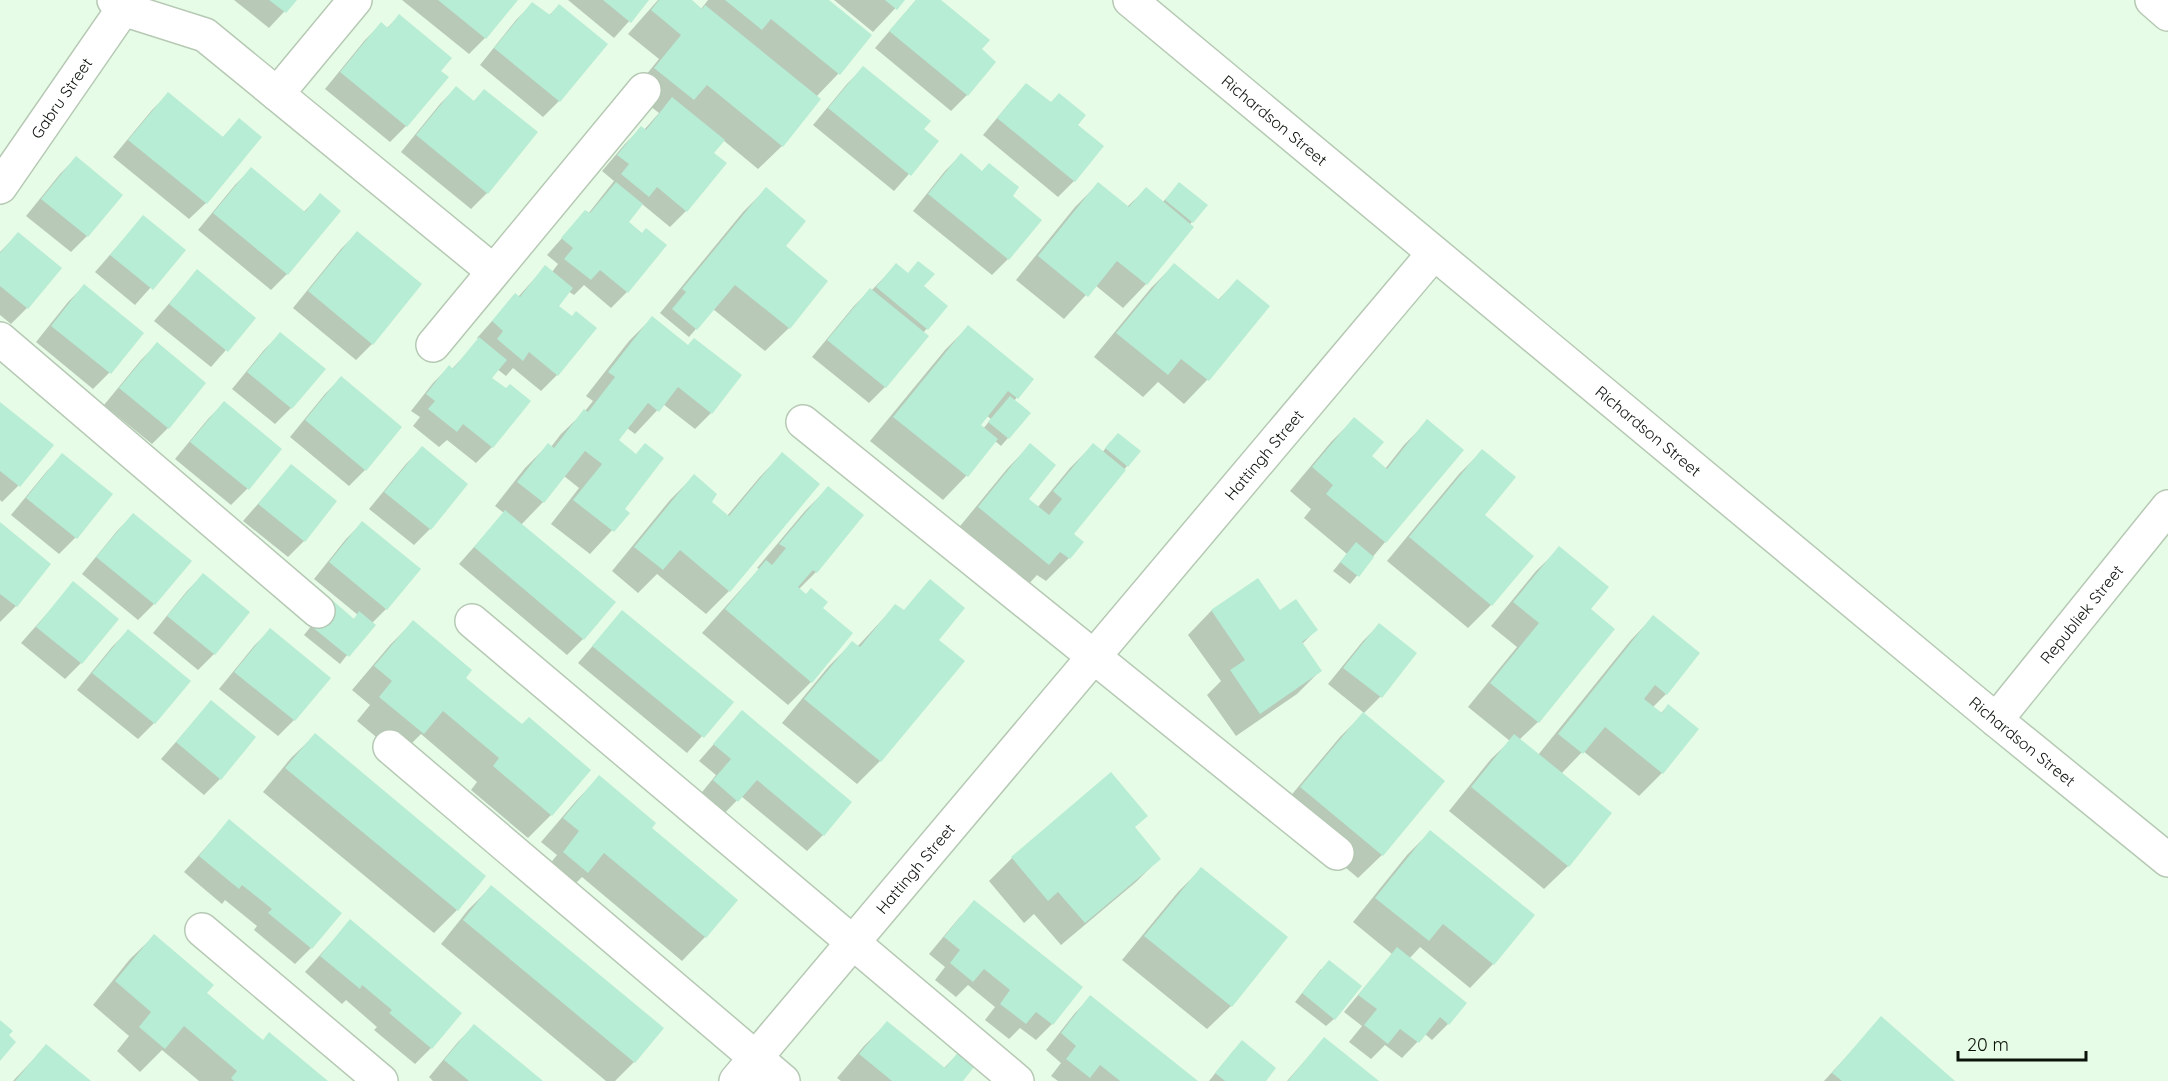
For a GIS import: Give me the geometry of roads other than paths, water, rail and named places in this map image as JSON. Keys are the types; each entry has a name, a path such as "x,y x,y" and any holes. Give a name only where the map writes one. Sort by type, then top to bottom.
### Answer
{"street":[{"path":"277,94 355,0"},
{"name":"Richardson Street","path":"1130,0 1996,720 2168,860"},
{"path":"2152,0 2168,14"},
{"path":"118,4 205,35 494,272"},
{"name":"Gabru Street","path":"0,187 118,4"},
{"path":"433,345 644,90"},
{"name":"Hattingh Street","path":"746,1069 1434,253"},
{"path":"0,339 318,611"},
{"path":"803,422 1337,853"},
{"name":"Republiek Street","path":"1996,720 2168,507"},
{"path":"472,621 1017,1081"},
{"path":"390,747 746,1069 783,1081"},
{"path":"202,930 381,1081"}]}
